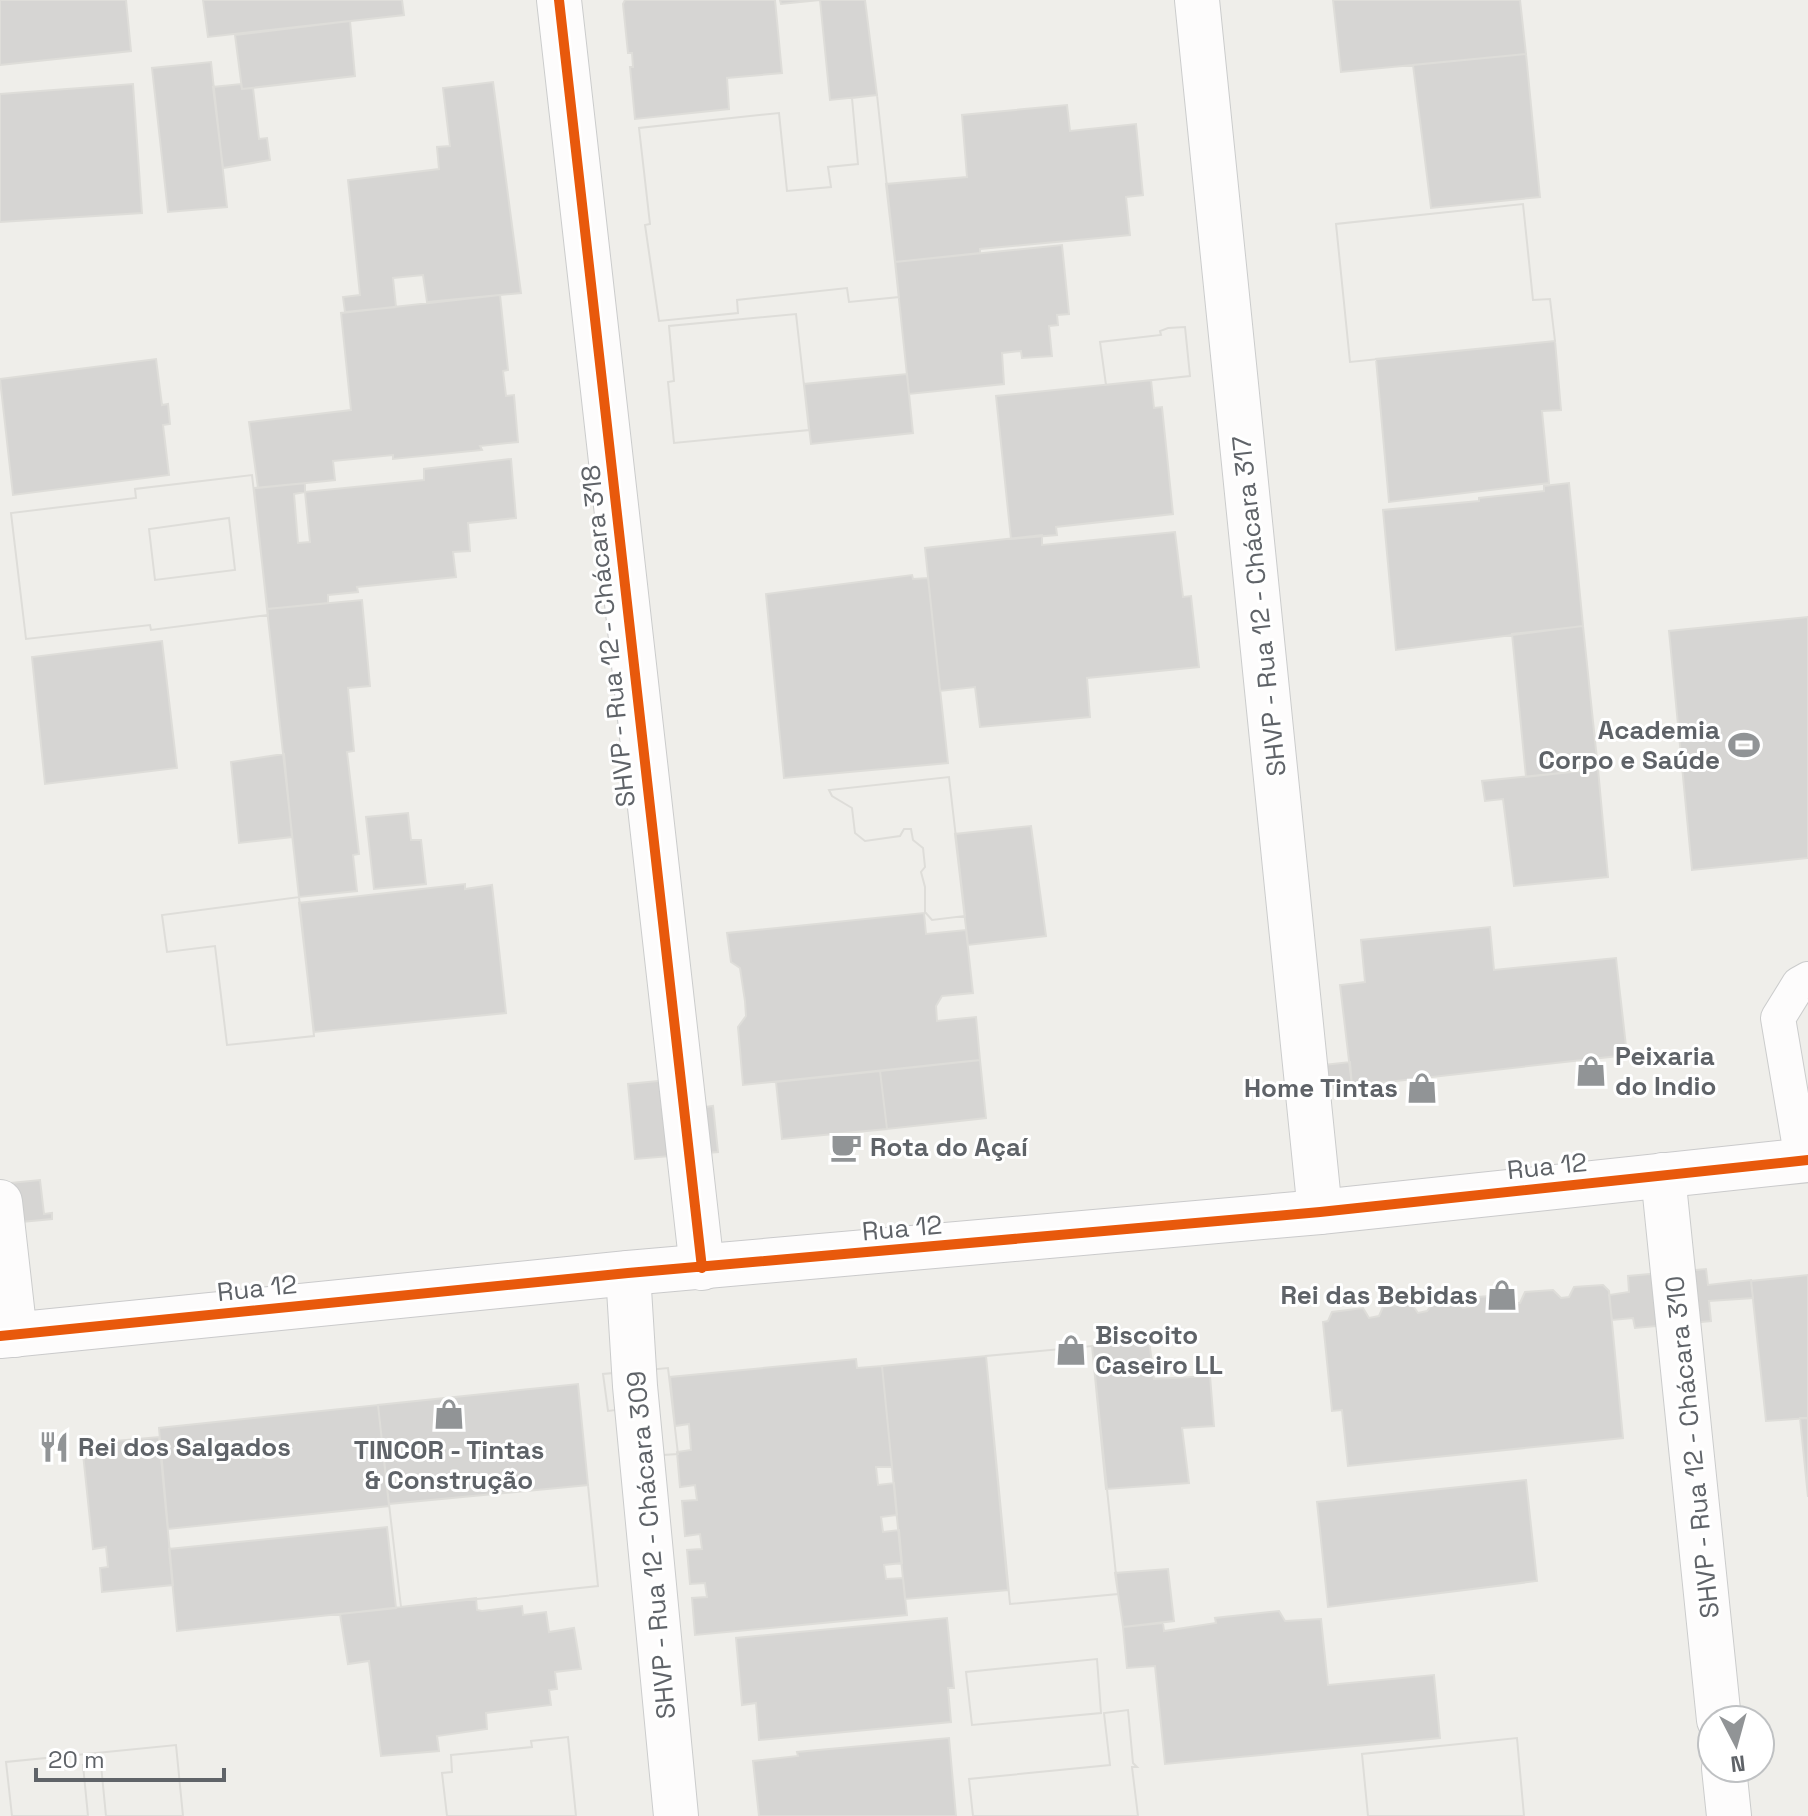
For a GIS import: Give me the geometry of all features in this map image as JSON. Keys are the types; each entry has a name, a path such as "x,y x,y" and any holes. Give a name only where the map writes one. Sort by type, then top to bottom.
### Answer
{"street":[{"name":"SHVP - Rua 12 - Chácara 318","path":"559,0 702,1268"},
{"name":"SHVP - Rua 12 - Chácara 317","path":"1197,0 1320,1212"},
{"name":"Rua 12","path":"7,1336 628,1273 1320,1212 1805,1160"},
{"name":"SHVP - Rua 12 - Chácara 310","path":"1663,1175 1717,1704"},
{"path":"0,1202 7,1336"},
{"name":"SHVP - Rua 12 - Chácara 309","path":"628,1273 635,1386 676,1816"},
{"path":"1726,1784 1729,1816"}],"lane":[{"path":"1805,1160 1778,1018 1799,984 1808,979"}],"building":[{"path":"0,0 126,0 131,51 0,65"},
{"path":"203,0 402,0 404,15 208,37"},
{"path":"625,0 775,0 782,73 727,78 729,109 635,119 630,67 633,67 632,53 628,53"},
{"path":"780,0 820,0 781,4"},
{"path":"820,0 865,0 877,95 830,100"},
{"path":"1333,0 1520,0 1526,54 1341,72"},
{"path":"350,21 355,76 242,89 235,35"},
{"path":"1526,54 1540,197 1431,208 1413,65"},
{"path":"211,62 227,207 168,212 152,68"},
{"path":"493,82 521,293 427,302 423,275 393,278 396,307 345,312 343,297 360,295 348,180 439,169 437,147 450,146 443,88"},
{"path":"133,84 142,213 0,222 0,94"},
{"path":"241,84 242,89 253,88 259,139 267,138 270,160 223,168 213,87"},
{"path":"877,95 899,297 849,302 847,288 737,300 738,313 659,321 645,225 650,224 639,128 779,113 787,191 831,187 828,167 858,164 852,98"},
{"path":"877,95 899,297 849,302 847,288 737,300 738,313 659,321 645,225 650,224 639,128 779,113 787,191 831,187 828,167 858,164 852,98"},
{"path":"1067,105 1070,131 1136,124 1143,195 1126,197 1130,235 980,249 980,253 895,262 886,184 967,177 962,115"},
{"path":"1523,204 1533,300 1550,299 1555,341 1350,362 1336,224"},
{"path":"1523,204 1533,300 1550,299 1555,341 1350,362 1336,224"},
{"path":"1062,245 1069,314 1057,315 1058,325 1049,326 1052,356 1022,358 1021,351 1002,353 1004,384 909,394 895,262"},
{"path":"500,295 508,370 503,371 506,396 514,395 518,442 480,446 482,450 393,459 393,455 333,461 335,480 258,488 249,422 351,410 341,313"},
{"path":"796,314 809,430 674,443 668,382 674,381 669,326"},
{"path":"796,314 809,430 674,443 668,382 674,381 669,326"},
{"path":"1185,327 1190,376 1106,385 1100,342 1161,335 1160,331 1168,328"},
{"path":"1185,327 1190,376 1106,385 1100,342 1161,335 1160,331 1168,328"},
{"path":"1555,341 1561,410 1542,411 1549,483 1389,502 1376,359"},
{"path":"156,359 162,405 168,404 170,424 163,425 169,475 13,495 0,379"},
{"path":"907,374 913,433 811,444 804,384"},
{"path":"1151,380 1154,408 1162,407 1173,514 1056,527 1057,535 1011,539 996,396"},
{"path":"511,459 516,518 468,523 470,551 453,552 456,577 357,587 358,592 328,595 328,603 267,609 254,488 305,483 305,492 424,480 424,469","holes":["305,492 310,542 298,543 294,494"]},
{"path":"252,475 268,615 151,630 150,625 26,639 11,513 136,498 135,489","holes":["229,518 235,570 155,580 149,529"]},
{"path":"252,475 268,615 151,630 150,625 26,639 11,513 136,498 135,489","holes":["229,518 235,570 155,580 149,529"]},
{"path":"1569,483 1583,626 1396,650 1383,510 1479,501 1479,498 1544,491 1544,486"},
{"path":"1175,532 1183,597 1191,596 1199,667 1087,678 1090,717 980,727 975,687 940,691 925,548 1042,535 1042,545"},
{"path":"912,575 913,579 928,578 948,763 784,778 766,594"},
{"path":"362,600 370,686 348,688 354,751 347,752 359,854 353,855 357,891 299,897 267,609"},
{"name":"Academia Corpo e Saúde","path":"1808,617 1808,858 1692,870 1669,631"},
{"path":"1583,626 1598,769 1526,777 1512,634"},
{"path":"162,641 177,768 45,784 32,657"},
{"path":"284,754 292,837 239,843 231,762"},
{"path":"1598,769 1608,877 1514,886 1503,799 1485,801 1482,781"},
{"path":"949,777 965,916 932,920 925,912 925,887 921,872 925,867 923,848 913,840 911,829 904,829 900,836 865,841 855,833 852,808 832,796 829,790"},
{"path":"949,777 965,916 932,920 925,912 925,887 921,872 925,867 923,848 913,840 911,829 904,829 900,836 865,841 855,833 852,808 832,796 829,790"},
{"path":"408,813 411,840 421,840 426,884 374,889 366,817"},
{"path":"1031,826 1046,936 968,945 955,834"},
{"path":"465,884 465,889 492,885 506,1013 314,1032 299,903"},
{"path":"299,897 314,1036 227,1045 215,946 167,952 162,915"},
{"path":"299,897 314,1036 227,1045 215,946 167,952 162,915"},
{"path":"924,913 926,934 966,930 973,993 942,996 936,1006 937,1021 976,1017 980,1060 743,1085 738,1027 746,1016 745,1001 740,968 731,962 727,933"},
{"path":"1490,927 1494,970 1616,958 1627,1055 1352,1086 1340,985 1365,982 1361,940"},
{"path":"980,1060 986,1118 887,1129 880,1071"},
{"path":"1350,1062 1352,1086 1309,1091 1306,1067"},
{"path":"880,1071 887,1129 782,1139 776,1082"},
{"path":"668,1080 670,1112 713,1106 718,1152 635,1159 628,1084"},
{"path":"40,1180 44,1214 52,1213 52,1219 0,1224 0,1184"},
{"path":"1706,1269 1708,1285 1751,1280 1753,1298 1709,1301 1711,1321 1635,1328 1633,1318 1612,1320 1609,1295 1629,1292 1628,1276"},
{"path":"1808,1275 1808,1418 1766,1421 1751,1281"},
{"path":"1603,1285 1609,1291 1623,1438 1348,1466 1342,1410 1332,1411 1323,1322 1328,1321 1332,1312 1363,1308 1369,1318 1379,1316 1383,1307 1411,1303 1418,1313 1427,1311 1434,1302 1456,1300 1463,1308 1472,1306 1477,1297 1504,1295 1511,1303 1520,1303 1525,1292 1553,1290 1561,1298 1569,1297 1574,1287"},
{"path":"1149,1340 1154,1379 1210,1376 1214,1426 1182,1428 1189,1483 1106,1489 1092,1346"},
{"path":"1092,1346 1118,1594 1010,1604 986,1356"},
{"path":"1092,1346 1118,1594 1010,1604 986,1356"},
{"path":"986,1356 1008,1590 905,1599 882,1366"},
{"path":"856,1359 857,1368 882,1366 892,1467 876,1467 878,1485 894,1483 897,1515 881,1517 883,1532 899,1530 902,1563 884,1565 886,1579 903,1578 907,1615 695,1635 692,1598 707,1597 705,1583 690,1584 687,1550 702,1549 700,1534 685,1536 682,1501 697,1500 695,1485 680,1487 677,1452 691,1450 689,1424 675,1426 670,1377"},
{"path":"668,1368 678,1454 647,1456 641,1407 608,1411 603,1374"},
{"path":"668,1368 678,1454 647,1456 641,1407 608,1411 603,1374"},
{"path":"578,1384 588,1485 389,1504 378,1405"},
{"path":"378,1405 389,1506 168,1529 159,1428"},
{"path":"1800,1418 1808,1418 1808,1497"},
{"path":"159,1437 173,1585 102,1592 100,1568 108,1567 106,1547 93,1549 82,1444"},
{"path":"1526,1480 1537,1581 1328,1607 1317,1502"},
{"path":"588,1485 598,1586 401,1607 389,1504"},
{"path":"588,1485 598,1586 401,1607 389,1504"},
{"path":"387,1527 396,1608 177,1631 169,1549"},
{"path":"1168,1569 1174,1621 1123,1627 1115,1573"},
{"path":"476,1598 477,1610 522,1606 523,1615 546,1612 549,1632 574,1628 581,1669 555,1672 557,1689 549,1690 551,1705 486,1713 487,1729 437,1736 439,1751 381,1756 369,1661 348,1664 340,1614"},
{"path":"1279,1611 1285,1621 1321,1619 1328,1685 1434,1675 1440,1738 1165,1764 1155,1666 1127,1668 1123,1627 1163,1623 1164,1631 1216,1623 1215,1618"},
{"path":"947,1618 954,1688 948,1688 951,1722 759,1740 756,1703 742,1705 736,1638"},
{"path":"1097,1659 1101,1713 972,1725 966,1672"},
{"path":"1097,1659 1101,1713 972,1725 966,1672"},
{"path":"1128,1710 1133,1763 1137,1767 1132,1767 1138,1816 973,1816 969,1779 1110,1765 1104,1713"},
{"path":"1128,1710 1133,1763 1137,1767 1132,1767 1138,1816 973,1816 969,1779 1110,1765 1104,1713"},
{"path":"568,1737 576,1816 447,1816 442,1773 452,1772 451,1755 532,1747 531,1741"},
{"path":"568,1737 576,1816 447,1816 442,1773 452,1772 451,1755 532,1747 531,1741"},
{"path":"949,1738 956,1816 759,1816 753,1761 798,1756 797,1752"},
{"path":"1517,1738 1524,1816 1368,1816 1362,1754"},
{"path":"1517,1738 1524,1816 1368,1816 1362,1754"},
{"path":"176,1745 183,1816 106,1816 101,1765 83,1765 88,1816 12,1816 6,1762"},
{"path":"176,1745 183,1816 106,1816 101,1765 83,1765 88,1816 12,1816 6,1762"}],"cycle path":[{"path":"559,0 702,1268"},
{"path":"0,1336 628,1273 1320,1212 1808,1160"}],"place":[{"name":"Academia Corpo e Saúde","path":"1744,745"},
{"name":"Peixaria do Indio","path":"1591,1071"},
{"name":"Home Tintas","path":"1422,1088"},
{"name":"Rota do Açaí","path":"846,1147"},
{"name":"Rei das Bebidas","path":"1502,1295"},
{"name":"Biscoito Caseiro LL","path":"1071,1350"},
{"name":"TINCOR - Tintas & Construção","path":"449,1414"},
{"name":"Rei dos Salgados","path":"54,1447"}]}
